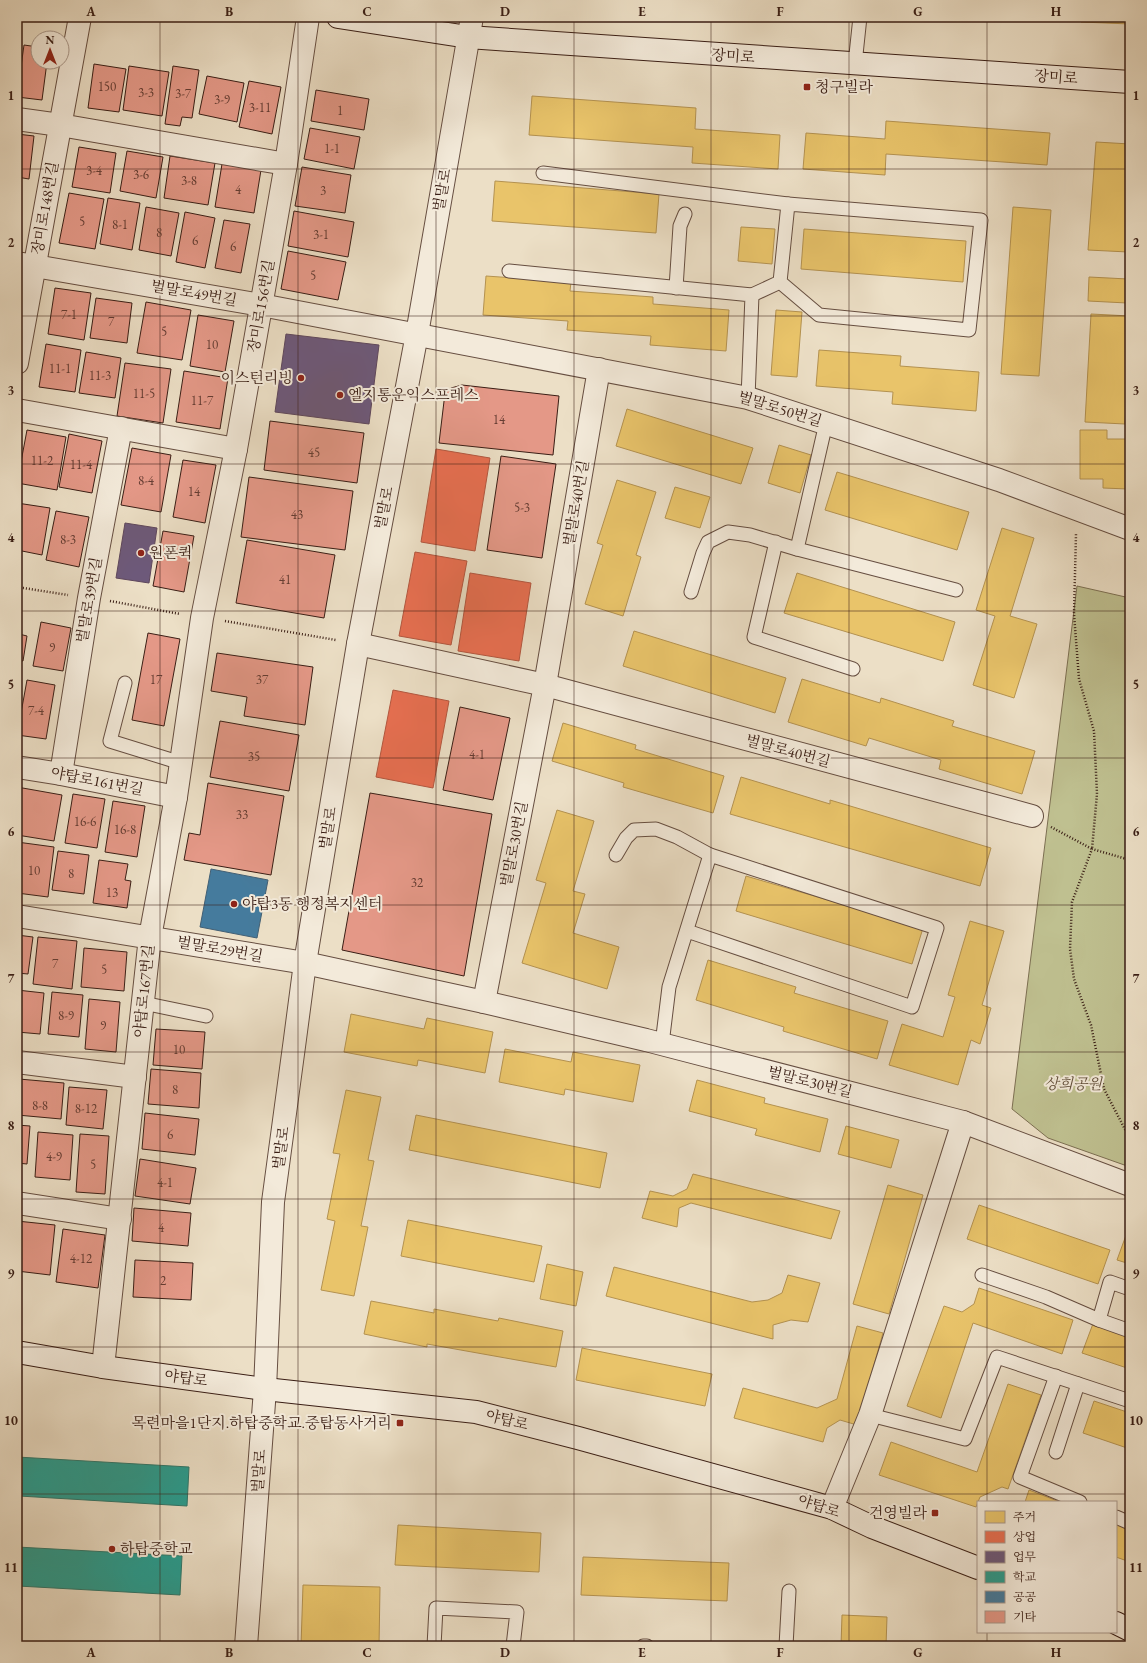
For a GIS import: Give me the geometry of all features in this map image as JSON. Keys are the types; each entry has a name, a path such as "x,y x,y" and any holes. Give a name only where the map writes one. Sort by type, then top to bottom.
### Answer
{"street":[{"name":"장미로148번길","path":"17,363 26,264 60,125 80,17"},
{"name":"장미로156번길","path":"202,618 236,449 286,164 308,17"},
{"name":"장미로","path":"338,17 470,27 855,64 1130,82"},
{"name":"벌말로","path":"246,1646 265,1389 273,1202 305,964 358,644 417,334 470,27"},
{"path":"17,119 286,164"},
{"name":"벌말로49번길","path":"26,264 417,334"},
{"name":"벌말로50번길","path":"417,334 748,398 999,480 1130,530"},
{"name":"벌말로40번길","path":"545,686 599,369"},
{"path":"17,410 236,449"},
{"name":"벌말로39번길","path":"61,774 89,598 121,428"},
{"name":"야탑로167번길","path":"103,1367 136,1078 150,937 176,797 202,618"},
{"name":"벌말로40번길","path":"358,644 545,686 1032,816"},
{"name":"벌말로30번길","path":"484,1002 545,686"},
{"name":"야탑로161번길","path":"17,768 61,774 176,797"},
{"name":"벌말로29번길","path":"17,916 305,964"},
{"name":"벌말로30번길","path":"305,964 484,1002 662,1044 963,1122 1130,1185"},
{"path":"17,1062 136,1078"},
{"path":"832,1508 870,1415 963,1122"},
{"path":"17,1203 120,1219"},
{"name":"야탑로","path":"17,1352 103,1367 265,1389 476,1412 586,1440 832,1508 872,1527 977,1568"},
{"path":"1117,1624 1130,1630"}],"lane":[{"path":"855,64 860,17"},
{"path":"543,173 788,204 981,220 969,330 819,315 780,282"},
{"path":"780,282 788,204"},
{"path":"676,288 680,226 685,214"},
{"path":"509,271 752,295 780,282"},
{"path":"748,398 752,295"},
{"path":"797,549 826,423"},
{"path":"692,592 703,553 708,542 728,532 750,535 797,549 956,590"},
{"path":"776,542 754,637 853,669"},
{"path":"125,683 110,741 181,762"},
{"path":"616,855 626,838 634,830 656,829 677,837 710,855 937,928 912,1006 687,931"},
{"path":"662,1044 669,988 710,855"},
{"path":"143,1003 206,1016"},
{"path":"982,1275 1046,1297 1099,1320 1130,1331"},
{"path":"1099,1320 1110,1282 1130,1289"},
{"path":"870,1415 965,1439 997,1357 1130,1401"},
{"path":"1056,1376 1020,1477 1078,1501"},
{"path":"1056,1452 1078,1384"},
{"path":"1117,1517 1130,1523"},
{"path":"786,1646 789,1592"},
{"path":"434,1646 436,1608 517,1612 513,1646"}],"path":[{"path":"1077,511 1074,614 1079,679 1094,731 1097,794 1092,849 1072,902 1070,949 1074,979 1090,1025 1104,1088 1130,1139"},
{"path":"1032,816 1092,849 1130,860"}],"green space":[{"name":"상희공원","path":"1077,586 1130,598 1130,1167 1048,1138 1012,1109"}],"building: 주거":[{"path":"1081,17 1130,17 1130,24 1081,22"},
{"path":"532,96 696,108 695,129 780,135 778,169 692,163 693,147 529,135"},
{"path":"886,121 1050,133 1047,165 886,154 885,175 803,169 806,133 885,139"},
{"path":"1096,142 1130,144 1130,220 1128,252 1088,250"},
{"path":"495,181 659,194 656,233 492,221"},
{"path":"1013,207 1051,210 1039,376 1001,374"},
{"path":"741,227 775,229 772,264 738,261"},
{"path":"804,229 966,241 963,282 801,269"},
{"path":"486,276 571,282 570,291 653,297 653,304 729,310 726,351 650,345 651,336 567,330 568,321 483,315"},
{"path":"1089,277 1128,279 1127,303 1088,301"},
{"path":"776,310 802,312 797,377 771,375"},
{"path":"1091,314 1130,316 1125,424 1085,422"},
{"path":"819,350 901,356 900,366 979,372 976,411 892,404 893,392 816,386"},
{"path":"627,409 753,448 741,484 616,446"},
{"path":"1080,430 1107,430 1107,439 1130,439 1130,497 1128,497 1128,489 1103,488 1103,479 1080,479"},
{"path":"779,445 811,455 800,493 768,483"},
{"path":"837,472 969,512 957,550 825,510"},
{"path":"617,480 656,492 636,555 641,557 623,616 585,604 603,545 597,543"},
{"path":"675,487 710,497 700,528 665,518"},
{"path":"1002,528 1034,538 1010,616 1037,624 1014,698 973,685 995,616 976,610"},
{"path":"797,573 955,622 943,661 784,613"},
{"path":"634,631 786,678 775,713 623,666"},
{"path":"802,679 880,703 881,698 954,721 952,726 1035,751 1022,794 939,769 941,760 869,738 866,746 788,722"},
{"path":"563,723 636,745 635,749 724,776 713,813 623,787 624,783 552,761"},
{"path":"741,777 830,804 830,800 991,848 980,886 730,814"},
{"path":"557,810 594,821 573,891 585,894 573,933 619,947 607,989 522,963 546,883 536,880"},
{"path":"746,876 923,928 912,964 736,911"},
{"path":"970,921 1004,931 982,1005 991,1008 980,1044 971,1040 958,1085 889,1065 902,1024 943,1037 955,997 948,995"},
{"path":"708,960 796,987 794,993 888,1021 877,1059 783,1031 784,1027 696,1000"},
{"path":"351,1014 424,1029 427,1018 493,1032 485,1073 418,1060 417,1066 344,1052"},
{"path":"505,1049 571,1062 573,1052 640,1065 633,1102 565,1089 564,1095 499,1082"},
{"path":"697,1080 765,1098 764,1103 828,1119 820,1152 755,1135 757,1129 689,1111"},
{"path":"346,1090 381,1097 368,1160 374,1161 361,1226 368,1227 354,1296 321,1290 335,1221 327,1219 340,1154 333,1153"},
{"path":"416,1115 607,1153 600,1188 409,1150"},
{"path":"846,1126 899,1140 891,1168 838,1154"},
{"path":"693,1174 840,1211 831,1239 691,1203 679,1208 677,1227 642,1218 650,1191 673,1196 687,1189"},
{"path":"888,1185 923,1195 889,1314 853,1304"},
{"path":"979,1205 1110,1250 1098,1284 967,1239"},
{"path":"408,1220 542,1246 534,1282 401,1256"},
{"path":"1130,1227 1130,1264 1117,1260"},
{"path":"547,1264 583,1272 576,1306 540,1299"},
{"path":"614,1267 752,1302 768,1300 782,1293 788,1275 820,1283 808,1322 791,1320 773,1325 773,1339 606,1296"},
{"path":"979,1288 1073,1320 1062,1354 973,1323 941,1418 907,1406 944,1306 962,1312 974,1304"},
{"path":"371,1301 434,1313 434,1309 498,1321 499,1318 563,1331 556,1367 427,1344 427,1347 364,1334"},
{"path":"1094,1321 1130,1333 1130,1369 1082,1353"},
{"path":"857,1326 883,1333 857,1425 840,1420 827,1428 823,1442 734,1418 743,1388 817,1408 837,1399"},
{"path":"582,1348 712,1374 705,1406 576,1380"},
{"path":"1008,1384 1041,1395 1008,1489 1002,1487 980,1497 977,1501 976,1507 879,1475 891,1442 977,1472"},
{"path":"1094,1401 1130,1413 1130,1449 1083,1433"},
{"path":"1029,1490 1057,1501 1025,1501"},
{"path":"1117,1523 1130,1528 1130,1562 1117,1557"},
{"path":"398,1525 541,1533 539,1572 395,1565"},
{"path":"583,1557 729,1563 727,1601 581,1595"},
{"path":"303,1585 380,1587 379,1646 301,1646"},
{"path":"842,1615 887,1617 886,1646 841,1646"}],"building: 상업":[{"path":"436,449 490,458 475,551 421,542"},
{"path":"415,552 467,561 451,645 399,636"},
{"path":"470,573 531,583 519,661 458,651"},
{"path":"393,690 449,701 433,788 376,777"}],"building: 업무":[{"path":"286,334 379,345 369,424 275,412"},
{"path":"125,523 157,528 149,583 116,578"}],"building: 학교":[{"name":"하탑중학교","path":"17,1457 189,1467 187,1506 19,1496 17,1529"},
{"name":"하탑중학교","path":"17,1547 182,1556 180,1595 18,1586 17,1608"}],"building: 공공":[{"name":"야탑3동 행정복지센터","path":"211,869 268,880 257,938 200,927"}],"building: 기타":[{"path":"24,45 30,46 30,70 46,70 42,100 17,97 17,74 20,74"},
{"path":"94,64 126,69 119,112 88,108"},
{"path":"129,66 169,72 162,116 123,110"},
{"path":"173,66 199,70 192,118 182,117 180,126 165,124"},
{"path":"207,76 244,83 237,122 199,114"},
{"path":"249,81 281,87 272,134 239,127"},
{"path":"316,90 369,99 364,130 311,121"},
{"path":"310,128 360,137 354,169 304,159"},
{"path":"17,134 34,136 29,179 17,177"},
{"path":"79,147 116,153 110,193 72,187"},
{"path":"127,151 163,157 156,198 120,191"},
{"path":"170,156 215,163 208,205 164,198"},
{"path":"222,164 261,170 254,213 215,207"},
{"path":"302,167 351,175 345,213 295,206"},
{"path":"69,193 104,199 95,249 59,243"},
{"path":"108,198 140,203 132,250 100,244"},
{"path":"146,207 179,213 171,256 139,250"},
{"path":"294,211 354,222 348,257 288,246"},
{"path":"185,212 215,218 205,268 176,262"},
{"path":"224,220 250,224 241,273 215,268"},
{"path":"288,251 346,262 338,300 281,289"},
{"path":"55,288 91,293 84,340 48,334"},
{"path":"96,298 132,303 127,343 90,338"},
{"path":"146,302 191,310 182,360 137,353"},
{"path":"198,315 234,321 225,372 190,366"},
{"path":"46,344 81,350 75,392 39,387"},
{"path":"86,352 121,358 115,398 79,393"},
{"path":"125,363 171,369 163,423 117,416"},
{"path":"184,371 228,378 220,429 176,422"},
{"path":"462,385 559,396 553,455 439,443 445,393 451,388"},
{"path":"270,421 364,433 357,483 264,470"},
{"path":"27,430 66,437 57,490 17,483"},
{"path":"69,434 102,441 92,493 59,487"},
{"path":"132,448 171,455 161,512 121,505"},
{"path":"501,456 556,464 542,558 487,550"},
{"path":"183,460 216,465 205,523 173,517"},
{"path":"249,477 353,491 345,550 241,537"},
{"path":"17,503 50,508 42,555 17,550"},
{"path":"56,511 89,517 79,567 46,560"},
{"path":"163,531 194,536 184,592 153,586"},
{"path":"247,540 335,555 324,618 236,603"},
{"path":"17,618 21,619 19,634 27,636 23,661 17,660"},
{"path":"41,622 71,628 63,671 33,666"},
{"path":"148,633 180,639 164,726 132,720"},
{"path":"217,653 313,667 305,725 244,716 247,697 211,691"},
{"path":"27,680 55,685 46,739 17,735"},
{"path":"460,707 510,718 493,800 443,790"},
{"path":"220,721 299,735 289,791 210,777"},
{"path":"208,783 284,796 271,875 184,860 189,833 200,835"},
{"path":"17,787 62,795 54,841 17,835"},
{"path":"370,793 492,814 464,976 342,950"},
{"path":"73,794 105,799 97,848 65,843"},
{"path":"113,801 145,806 137,857 105,852"},
{"path":"17,842 54,847 48,897 17,893"},
{"path":"58,851 89,855 84,894 52,890"},
{"path":"99,860 128,864 125,880 131,881 127,908 93,903"},
{"path":"17,935 33,937 28,974 17,973"},
{"path":"38,937 77,941 72,989 33,984"},
{"path":"84,948 127,952 124,991 81,987"},
{"path":"17,990 44,993 40,1034 17,1032"},
{"path":"52,992 83,995 79,1037 48,1034"},
{"path":"89,999 120,1002 116,1052 85,1049"},
{"path":"156,1029 205,1032 202,1069 153,1065"},
{"path":"151,1069 201,1073 199,1108 148,1104"},
{"path":"19,1079 64,1083 61,1119 17,1115"},
{"path":"69,1087 107,1090 103,1129 66,1125"},
{"path":"145,1113 199,1119 195,1155 142,1149"},
{"path":"17,1125 30,1126 27,1164 17,1163"},
{"path":"38,1132 73,1135 70,1180 35,1177"},
{"path":"80,1134 109,1136 105,1194 76,1192"},
{"path":"140,1159 196,1168 190,1204 135,1196"},
{"path":"134,1208 191,1213 188,1246 132,1241"},
{"path":"17,1221 55,1225 50,1275 17,1271"},
{"path":"63,1229 105,1235 98,1288 56,1282"},
{"path":"135,1260 193,1263 191,1300 133,1297"}],"place":[{"name":"청구빌라","path":"807,87"},
{"name":"이스턴리빙","path":"301,378"},
{"name":"엘지통운익스프레스","path":"340,395"},
{"name":"원폰퀵","path":"141,553"},
{"name":"야탑3동 행정복지센터","path":"234,904"},
{"name":"목련마을1단지.하탑중학교.중탑동사거리","path":"400,1423"},
{"name":"건영빌라","path":"935,1513"},
{"name":"하탑중학교","path":"112,1549"}]}
